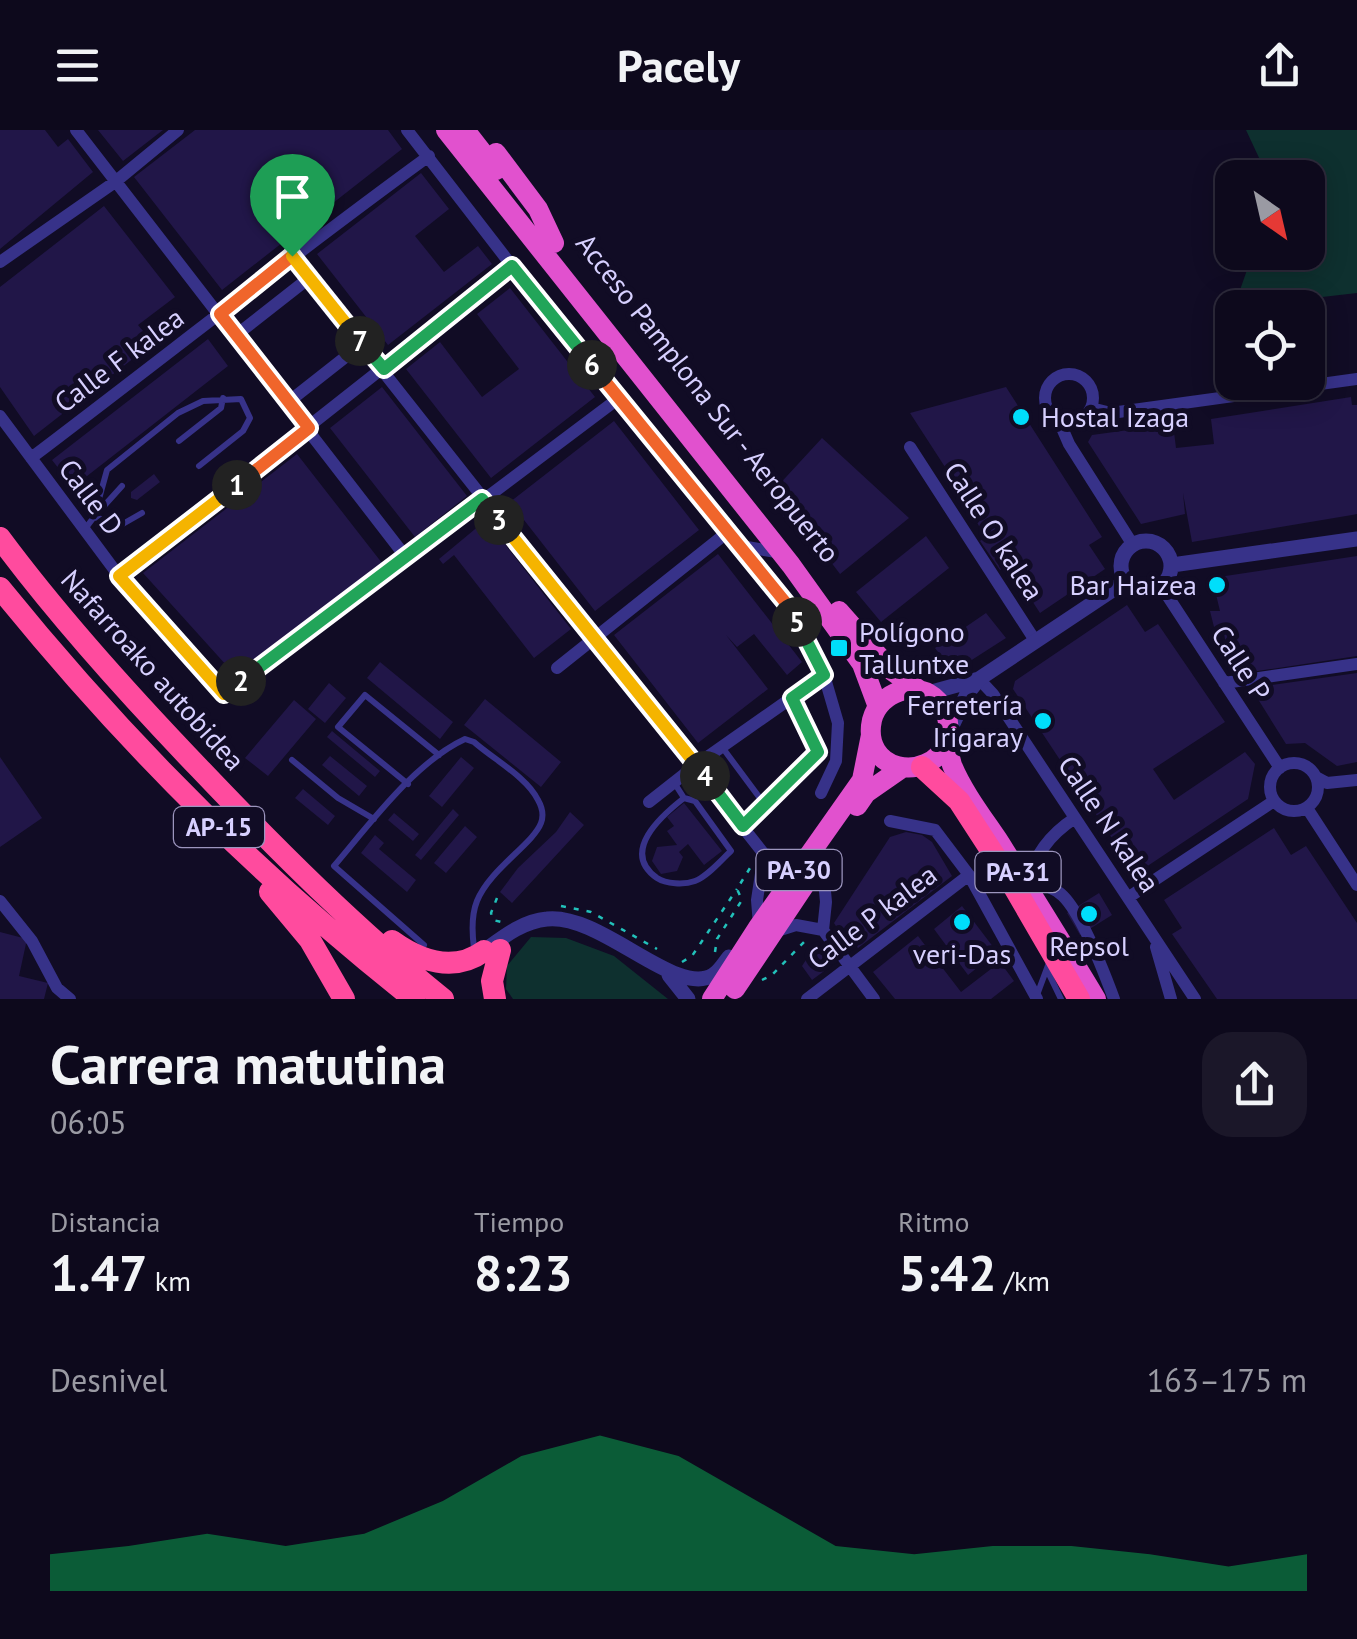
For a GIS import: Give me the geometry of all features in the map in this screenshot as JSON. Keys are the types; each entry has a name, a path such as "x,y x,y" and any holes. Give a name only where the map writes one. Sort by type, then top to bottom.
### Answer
{"highway":[{"name":"Acceso Pamplona Sur - Aeropuerto","path":"446,130 782,553 862,664 878,707"},
{"name":"Acceso Pamplona Sur - Aeropuerto","path":"465,130 832,603 890,670 924,691"},
{"path":"480,130 538,210 554,244"},
{"name":"Nafarroako autobidea","path":"0,538 61,616 168,736 314,882 333,906 444,999"},
{"name":"AP-15","path":"0,588 40,638 194,804 353,950 414,999"},
{"path":"0,606 24,638 141,767 278,899 310,940 344,999"},
{"path":"924,691 896,692 878,707 871,735 882,756 912,768 959,801 1048,959 1079,999"},
{"name":"PA-31","path":"924,691 936,697 948,715 952,764 1096,999"},
{"path":"912,768 934,762 950,734"},
{"name":"PA-30","path":"817,855 862,780 871,735"},
{"name":"PA-30","path":"712,999 866,792 912,768"},
{"path":"314,882 343,898 410,954 453,964 483,950 493,994"},
{"name":"PA-30","path":"728,999 765,930"}],"street":[{"path":"76,130 405,556 619,398"},
{"path":"0,262 115,182 178,130"},
{"path":"407,130 512,266 790,608 824,675 838,723 836,761 821,792"},
{"name":"Calle F kalea","path":"31,458 292,256 429,156"},
{"path":"292,256 743,826 759,858 758,900 765,930"},
{"path":"119,576 512,266"},
{"path":"235,336 309,278"},
{"path":"287,403 362,344"},
{"path":"1059,421 1078,421 1092,408 1090,384 1076,375 1060,375 1048,386 1047,410 1059,421 1068,444 1133,545"},
{"path":"1092,408 1111,414 1357,379"},
{"name":"Calle D","path":"0,416 119,576 224,694 405,556"},
{"name":"Calle O kalea","path":"910,447 1036,642"},
{"path":"557,668 728,531"},
{"path":"1172,566 1357,539"},
{"path":"1143,541 1163,547 1172,566 1170,576 1160,586 1144,591 1126,581 1121,566 1127,550 1143,541"},
{"path":"741,546 782,553"},
{"path":"950,734 967,694 979,679 1126,581"},
{"name":"Calle P","path":"1160,586 1280,768"},
{"path":"1224,683 1357,664"},
{"path":"650,802 824,675"},
{"path":"924,691 979,679"},
{"name":"Calle N kalea","path":"979,679 1195,999"},
{"path":"1316,778 1316,798 1307,808 1288,811 1274,801 1270,783 1280,768 1296,763 1327,783 1357,780"},
{"path":"1128,897 1274,801"},
{"path":"1307,808 1351,866 1357,885"},
{"path":"1075,818 1052,835 1037,855 1026,885 1040,884 1065,898 1114,999"},
{"path":"890,821 935,830 969,875 1037,999"},
{"path":"759,858 817,855 826,902 824,930 874,999"},
{"name":"Calle P kalea","path":"806,999 969,875"},
{"path":"0,901 32,941 57,988 70,999"},
{"path":"483,950 512,925 545,918 586,924 698,980 713,976 765,930 796,925 824,930"},
{"path":"1153,936 1171,999"},
{"path":"663,961 688,999"}],"lane":[{"path":"179,440 220,408 223,398"},
{"path":"94,517 107,470 178,413 204,401 241,399 250,418 243,431 199,466"},
{"path":"84,530 122,486"},
{"path":"94,517 122,525 142,512"},
{"path":"408,784 338,727 365,695 439,755"},
{"path":"743,826 818,752 792,698"},
{"path":"424,946 334,866 408,784 439,755 465,740 474,742 531,790 540,802 543,816 540,827 484,886 475,905 483,950"},
{"path":"722,747 764,805"},
{"path":"292,760 338,798 374,819"},
{"path":"674,782 684,798 695,801 731,851 698,880 663,882 647,871 642,860 644,845 655,821 684,798"},
{"path":"1037,999 1048,959"},
{"path":"1048,959 1060,999"}],"path":[{"path":"678,962 692,956 759,858"},
{"path":"720,956 714,947 742,900 737,889"},
{"path":"497,898 491,913 493,920 512,925"},
{"path":"552,906 591,912 663,961"},
{"path":"754,979 772,975 810,938"}],"green space":[{"path":"1246,130 1357,130 1357,293 1325,297 1325,290 1240,290 1247,270 1325,270 1325,160 1260,160"},
{"path":"531,937 566,938 614,956 668,999 513,999 506,989 507,966"}],"building":[{"path":"0,130 45,130 58,147 68,139 93,172 0,249"},
{"path":"98,130 163,130 123,161"},
{"path":"195,130 388,130 402,149 222,290 134,177"},
{"path":"421,173 449,209 415,236 444,272 478,246 492,264 388,345 317,254"},
{"path":"104,206 175,297 138,325 153,343 34,436 0,387 0,287"},
{"path":"510,288 595,397 491,478 406,369 440,342 482,397 519,369 477,314"},
{"path":"208,339 228,366 73,487 52,460"},
{"path":"382,387 467,496 415,537 330,428"},
{"path":"1006,387 1102,537 1089,545 1105,569 1040,613 1008,564 1000,570 980,541 985,537 910,413"},
{"path":"1351,397 1352,405 1357,405 1357,514 1352,515 1192,542 1183,493 1185,514 1141,524 1088,442 1092,435 1173,424 1176,448 1214,444 1211,419"},
{"path":"614,421 699,530 595,611 510,502"},
{"path":"822,438 909,518 840,574 792,511 784,517 767,493"},
{"path":"297,454 382,563 236,676 143,573"},
{"path":"154,474 160,482 137,500 131,498 131,492"},
{"path":"486,520 571,629 534,658 454,555 443,564 439,559"},
{"path":"926,536 949,568 881,622 856,592"},
{"path":"718,554 802,662 787,675 754,634 737,647 726,635 768,689 698,743 614,635"},
{"path":"1357,556 1357,656 1238,674 1235,649 1227,651 1224,633 1216,635 1210,611 1220,611 1212,578"},
{"path":"1127,605 1145,632 1158,624 1225,722 1153,769 1174,800 1245,752 1255,764 1248,799 1140,871 1131,867 1013,689 1015,681"},
{"path":"986,613 1006,638 953,672 935,648"},
{"path":"380,662 453,722 440,739 367,678"},
{"path":"1357,673 1357,762 1337,766 1305,743 1286,744 1251,688"},
{"path":"329,683 346,698 325,723 308,709"},
{"path":"485,699 561,762 541,787 464,725"},
{"path":"294,700 316,719 268,776 245,758"},
{"path":"332,731 380,771 375,777 327,737"},
{"path":"330,756 367,786 359,796 322,765"},
{"path":"0,757 42,818 0,847"},
{"path":"461,757 474,768 442,807 429,796"},
{"path":"303,789 335,816 328,825 295,798"},
{"path":"684,803 722,851 704,865 688,844 679,852 683,857 677,871 661,874 652,861 657,847 677,845 667,831 674,826 667,817"},
{"path":"453,809 459,815 421,860 415,855"},
{"path":"570,812 584,825 512,903 500,892"},
{"path":"394,813 419,834 413,841 388,820"},
{"path":"465,826 477,837 446,873 434,863"},
{"path":"1274,828 1291,855 1306,846 1357,923 1357,999 1217,999 1172,934 1182,928 1164,900"},
{"path":"906,832 932,842 952,876 858,948 834,923 890,837"},
{"path":"375,835 384,843 379,849 416,880 407,892 361,853"},
{"name":"Repsol","path":"1099,893 1112,915 1080,935 1067,913"},
{"path":"962,906 997,952 968,975 934,929"},
{"path":"0,932 27,939 19,976 48,983 44,999 0,999"},
{"path":"918,936 961,992 1000,962 1014,981 991,999 895,999 873,972"},
{"path":"815,946 831,966 812,980 802,966"}],"place":[{"name":"Hostal Izaga","path":"1021,417"},
{"name":"Bar Haizea","path":"1217,585"},
{"name":"Polígono Talluntxe","path":"839,648"},
{"name":"Ferretería Irigaray","path":"1043,721"},
{"name":"Repsol","path":"1089,914"},
{"name":"veri-Das","path":"962,922"}],"route":[{"path":"292,256 384,369 512,266 790,608 824,675 792,698 818,752 743,826 482,499 224,694 119,576 309,428 220,314 292,256"}]}
